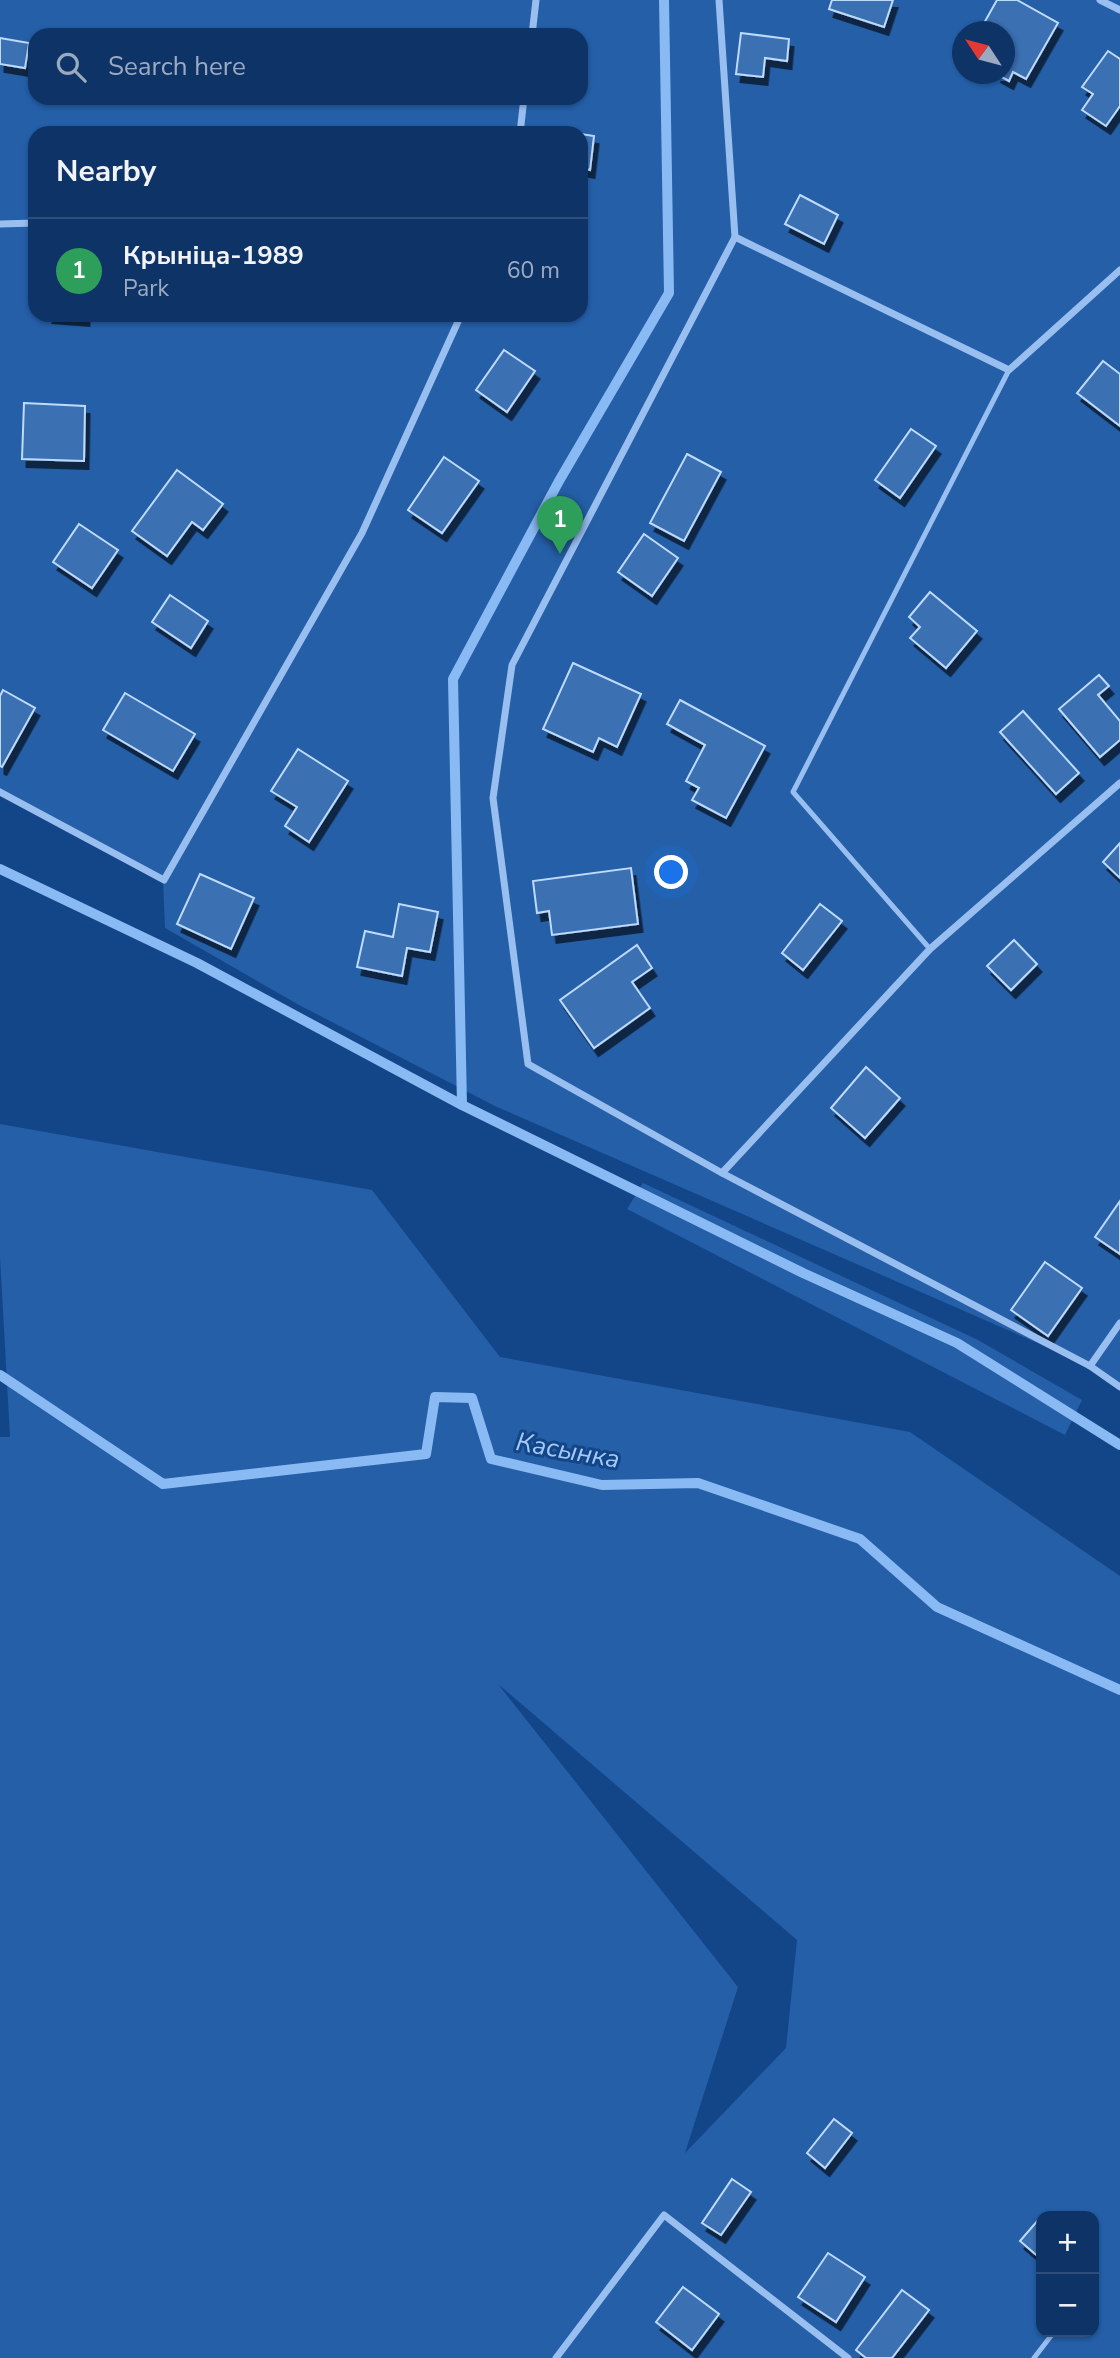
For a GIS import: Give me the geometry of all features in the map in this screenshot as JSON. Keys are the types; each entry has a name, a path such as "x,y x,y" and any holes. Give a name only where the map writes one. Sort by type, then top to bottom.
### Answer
{"street":[{"path":"532,28 536,0"},
{"path":"719,0 735,237 512,665 493,798 528,1064 722,1173 1090,1366 1120,1387"},
{"path":"1100,0 1120,10"},
{"path":"521,126 523,105"},
{"path":"0,224 28,223"},
{"path":"735,237 1009,370 1120,270"},
{"path":"0,792 164,880 362,533 458,322"},
{"path":"722,1173 930,949 1120,783"},
{"path":"1090,1366 1120,1323"},
{"path":"555,2358 664,2215 848,2358"}],"lane":[{"path":"930,949 793,792 1009,370"},
{"path":"1034,2358 1050,2337"}],"shaded area":[{"path":"0,0 1120,0 1120,1387 1090,1366 495,1106 299,1005 165,928 163,880 0,792"},
{"path":"0,1124 372,1190 500,1357 910,1432 1120,1576 1120,2358 0,2358 0,1437 10,1437 0,1257","holes":["498,1684 797,1940 786,2048 685,2153 738,1987"]},
{"path":"643,1183 978,1340 1082,1400 1065,1435 627,1209"}],"building":[{"path":"832,0 893,0 884,27 829,9"},
{"path":"997,0 1017,0 1058,23 1026,79 1015,73 1015,21 985,21"},
{"path":"741,33 789,39 787,61 765,58 763,77 736,74"},
{"path":"0,38 28,43 25,68 0,64"},
{"path":"1108,51 1120,59 1120,106 1106,126 1082,110 1093,94 1082,87"},
{"path":"588,135 594,136 588,170"},
{"path":"800,195 838,215 824,244 785,224"},
{"path":"504,350 535,371 507,412 476,390"},
{"path":"1103,361 1120,374 1120,426 1077,393"},
{"path":"24,403 85,406 84,461 22,459"},
{"path":"911,429 936,446 900,498 875,480"},
{"path":"687,454 721,472 684,541 650,523"},
{"path":"444,457 479,481 442,533 408,510"},
{"path":"177,470 223,504 203,530 192,522 167,556 132,531"},
{"path":"79,524 118,550 92,588 53,562"},
{"path":"644,534 678,558 652,596 618,572"},
{"path":"930,592 977,631 946,668 910,638 920,627 909,617"},
{"path":"170,595 208,621 191,648 152,622"},
{"path":"573,663 641,694 617,747 599,738 593,752 543,729"},
{"path":"1099,675 1109,686 1098,695 1120,721 1120,740 1100,757 1059,709"},
{"path":"3,690 35,708 2,767 0,696"},
{"path":"125,693 195,734 173,771 103,730"},
{"path":"680,700 765,746 726,818 692,800 699,788 686,781 705,745 667,724"},
{"path":"1023,711 1079,773 1056,794 1000,732"},
{"path":"298,749 348,781 309,842 285,826 297,807 271,791"},
{"path":"1120,843 1120,878 1103,862"},
{"path":"631,868 638,924 552,935 549,911 537,913 533,881"},
{"path":"200,874 254,898 231,949 177,924"},
{"path":"399,904 438,912 430,952 407,948 402,976 357,967 365,931 393,937"},
{"path":"820,904 842,921 803,970 782,953"},
{"path":"1014,940 1037,964 1011,990 987,966"},
{"path":"637,945 652,968 632,982 650,1008 594,1048 560,1000"},
{"path":"866,1067 900,1098 865,1138 831,1108"},
{"path":"1120,1201 1120,1254 1095,1237"},
{"path":"1045,1262 1082,1288 1048,1336 1011,1310"},
{"path":"834,2119 852,2133 825,2168 807,2153"},
{"path":"732,2179 751,2192 721,2235 702,2223"},
{"path":"1036,2222 1036,2255 1020,2241"},
{"path":"828,2253 865,2277 836,2322 798,2297"},
{"path":"683,2287 719,2314 692,2350 656,2322"},
{"path":"902,2290 929,2310 892,2358 866,2358 856,2350"}],"waterway":[{"path":"462,1105 453,679 559,481 669,293 664,0"},
{"path":"0,869 197,963 462,1105 803,1273 957,1343 1120,1445"},
{"name":"Касынка","path":"0,1375 163,1484 426,1454 435,1397 472,1398 491,1459 602,1485 698,1483 860,1539 937,1607 1120,1690"}],"place":[{"name":"Крыніца-1989","path":"560,554"}]}
